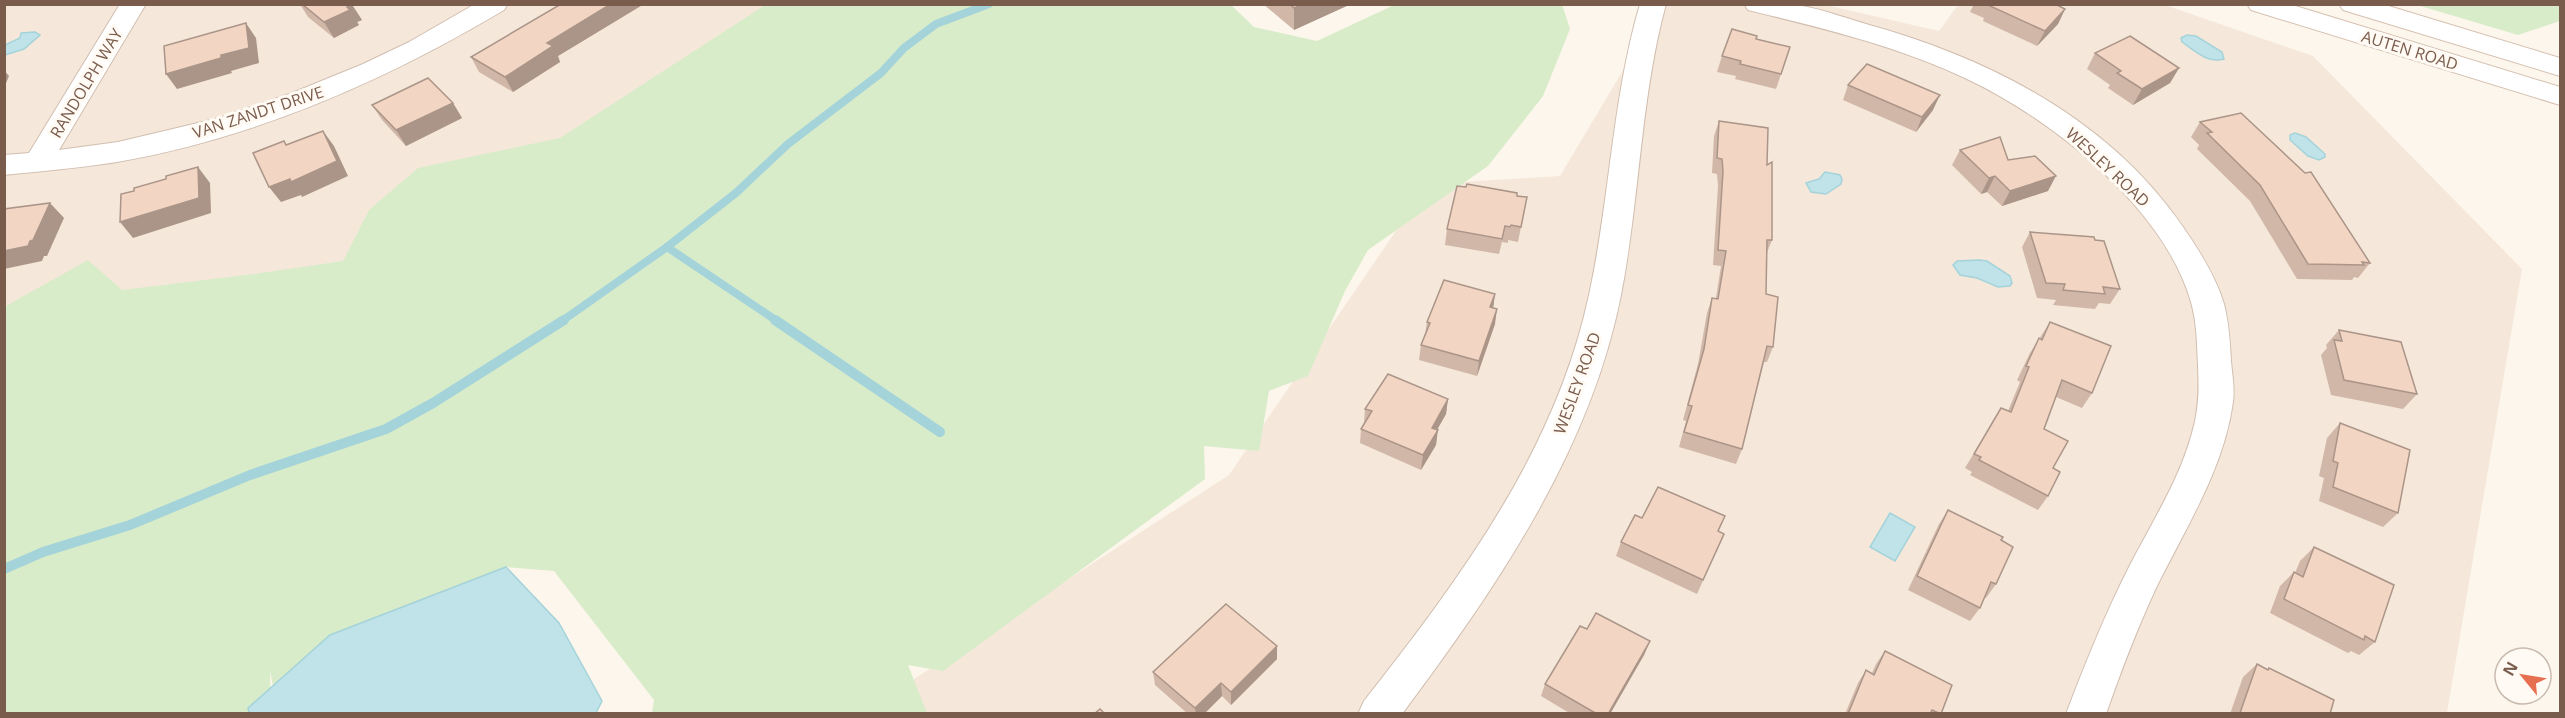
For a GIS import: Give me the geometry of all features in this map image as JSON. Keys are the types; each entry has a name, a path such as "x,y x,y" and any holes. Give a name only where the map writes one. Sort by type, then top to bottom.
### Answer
{"street":[{"name":"RANDOLPH WAY","path":"38,161 134,4"},
{"name":"VAN ZANDT DRIVE","path":"4,165 118,152 200,133 268,111 330,88 409,53 495,4"},
{"name":"WESLEY ROAD","path":"1378,714 1447,624 1519,513 1560,433 1583,375 1605,297 1619,219 1640,50 1653,4"},
{"name":"WESLEY ROAD","path":"1757,4 1875,34 1938,56 1992,80 2043,110 2091,147 2121,174 2156,211 2183,250 2205,296 2214,349 2217,402 2204,451 2122,619 2086,714"},
{"name":"AUTEN ROAD","path":"2260,4 2560,96"},
{"name":"AUTEN ROAD","path":"2352,4 2560,67"}],"shaded area":[{"path":"5,5 772,5 382,263 5,329"},
{"path":"1662,5 1826,5 1939,31 1958,5 2165,5 2313,56 2522,269 2447,713 860,714 1229,475 1428,184 1560,176"}],"green space":[{"path":"1562,4 1570,29 1543,96 1488,166 1368,250 1345,291 1308,376 1269,391 1259,451 1204,446 1205,479 943,671 908,665 927,713 652,713 654,700 554,571 506,567 330,635 273,686 270,671 271,713 5,713 4,307 88,260 122,290 343,261 369,210 418,168 560,138 765,5 1231,5 1254,27 1317,41 1394,5"},
{"path":"2417,5 2560,5 2560,21 2518,35"}],"water":[{"path":"35,32 40,35 24,49 5,55 5,45 20,38 21,33"},
{"path":"2187,35 2196,36 2222,52 2224,59 2213,60 2197,53 2182,42 2181,38"},
{"path":"2295,133 2306,137 2325,154 2325,157 2319,160 2308,156 2290,140 2290,135"},
{"path":"1825,172 1840,175 1841,184 1826,194 1811,192 1806,183 1819,179"},
{"path":"1957,261 1987,261 2010,276 2012,283 2010,286 1998,287 1977,278 1960,275 1953,265"},
{"path":"1890,513 1915,527 1895,561 1870,547"},
{"path":"506,567 559,623 602,701 596,713 249,713 248,708 330,635"}],"building":[{"path":"302,4 352,5 347,7 350,10 324,22"},
{"path":"561,4 611,4 547,43 553,46 505,77 471,57"},
{"path":"1290,4 1303,4 1294,8"},
{"path":"1991,4 2055,4 2065,9 2045,31 1990,6"},
{"path":"246,23 249,48 166,74 164,46"},
{"path":"1732,29 1757,36 1756,39 1790,47 1781,74 1740,64 1741,61 1722,56"},
{"path":"2130,36 2179,68 2142,89 2117,73 2121,71 2095,53"},
{"path":"1867,64 1940,95 1922,117 1848,85"},
{"path":"428,78 453,103 396,130 372,105"},
{"path":"2241,113 2305,173 2311,172 2370,263 2362,262 2364,265 2308,264 2260,185 2207,133 2212,132 2200,122"},
{"path":"1719,121 1768,128 1767,165 1772,162 1772,240 1767,240 1766,294 1778,297 1773,347 1767,346 1742,449 1684,432 1692,406 1688,405 1704,349 1712,298 1718,299 1726,251 1718,250 1723,171 1722,159 1717,158"},
{"path":"323,131 337,161 291,182 290,179 269,187 253,153 284,141 286,145"},
{"path":"2000,137 2008,160 2035,156 2056,176 2010,191 1995,176 1989,178 1960,150"},
{"path":"198,167 199,198 120,222 121,194 166,179 166,176"},
{"path":"1467,184 1527,197 1521,227 1505,226 1502,239 1447,229 1457,186 1466,187"},
{"path":"50,203 28,246 4,251 4,209"},
{"path":"2030,232 2094,237 2095,240 2104,241 2120,289 2103,287 2105,294 2063,290 2065,284 2046,283"},
{"path":"1444,280 1495,294 1490,307 1497,309 1479,361 1421,345 1430,323 1427,322"},
{"path":"2050,322 2111,346 2092,393 2062,380 2044,429 2068,441 2053,468 2060,472 2048,496 1979,460 1981,457 1974,454 2001,408 2011,412 2029,367 2026,366 2039,338 2042,340"},
{"path":"2339,330 2401,342 2417,394 2344,380 2334,340 2342,341"},
{"path":"1388,374 1448,399 1432,428 1438,430 1423,455 1361,429 1372,411 1365,409"},
{"path":"2340,423 2410,450 2398,513 2333,487 2338,463 2333,461"},
{"path":"1658,487 1725,516 1718,531 1724,534 1703,580 1621,542 1635,515 1642,518"},
{"path":"1948,510 2003,537 2001,540 2013,547 1996,584 1991,582 1980,608 1917,576"},
{"path":"2314,547 2394,585 2375,642 2365,636 2364,640 2284,599 2294,572 2303,577"},
{"path":"1226,604 1277,646 1231,692 1221,683 1195,708 1153,672"},
{"path":"1596,613 1650,641 1608,714 1597,714 1545,684 1580,626 1587,629"},
{"path":"1885,651 1952,685 1941,714 1932,710 1930,714 1848,714 1866,670 1874,675"},
{"path":"2257,664 2334,700 2330,714 2240,713"},
{"path":"1100,709 1105,714 1094,714"}],"waterway":[{"path":"667,247 737,192 788,144 881,73 904,48 936,24 989,4"},
{"path":"562,321 667,247"},
{"path":"667,247 777,321"},
{"path":"4,569 43,552 130,525 250,475 386,429 433,403 564,320"},
{"path":"775,320 940,432"}]}
